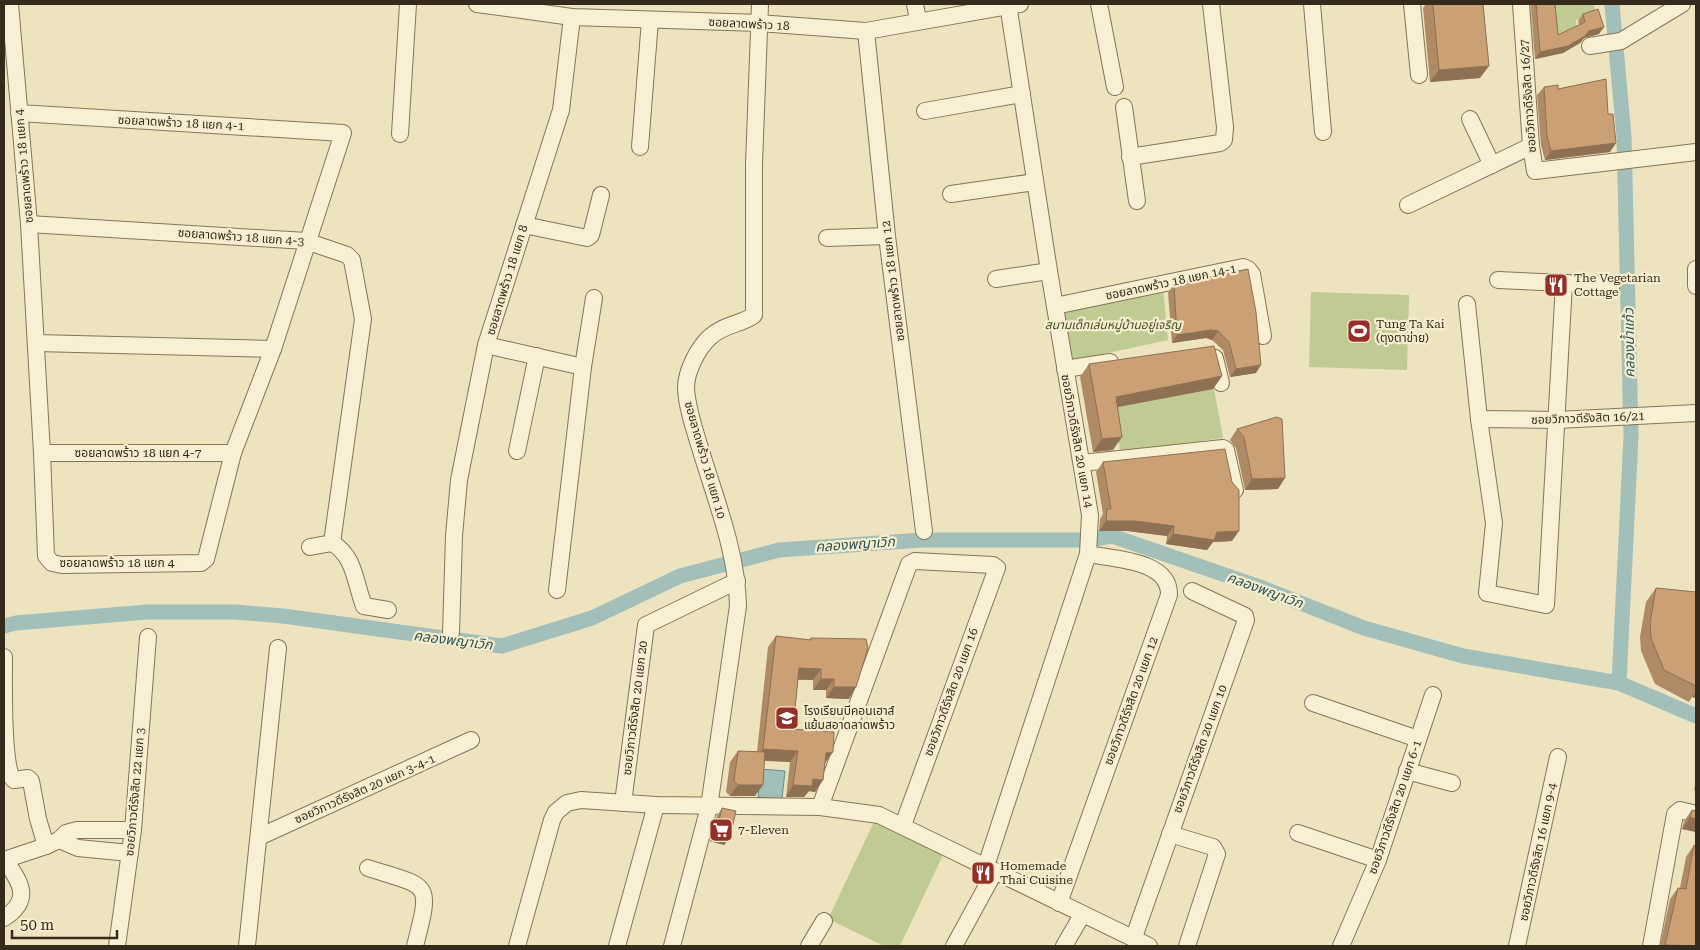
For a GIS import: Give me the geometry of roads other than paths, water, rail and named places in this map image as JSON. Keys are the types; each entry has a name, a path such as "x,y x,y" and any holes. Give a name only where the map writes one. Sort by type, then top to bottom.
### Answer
{"street":[{"name":"ซอยลาดพร้าว 18 แยก 4","path":"10,4 29,224 46,556 52,563 62,565 203,562 233,453 273,349 306,241 343,133"},
{"path":"400,134 408,4"},
{"name":"ซอยลาดพร้าว 18","path":"477,4 572,17 760,23 866,31 1012,4"},
{"path":"760,4 760,23"},
{"path":"915,4 918,20"},
{"name":"ซอยวิภาวดีรังสิต 20 แยก 14","path":"954,946 990,868 1088,554 1090,516 1035,182 1022,94 1012,4"},
{"path":"1099,4 1115,87"},
{"path":"1130,157 1220,143 1224,140 1211,4"},
{"path":"1312,4 1323,132"},
{"path":"1412,4 1418,75"},
{"name":"ซอยวิภาวดีรังสิต 16/27","path":"1521,4 1533,167 1538,171 1696,152"},
{"path":"1590,46 1615,42 1682,4"},
{"name":"ซอยลาดพร้าว 18 แยก 8","path":"572,17 561,110 486,345 584,367"},
{"path":"640,147 650,20"},
{"name":"ซอยลาดพร้าว 18 แยก 10","path":"672,946 709,806 738,606 738,581 732,552 692,419 686,387 690,369 699,351 710,337 727,324 754,315 754,164 760,23"},
{"name":"ซอยลาดพร้าว 18 แยก 12","path":"866,31 887,236 924,531"},
{"path":"925,111 1022,94"},
{"path":"1124,107 1137,201"},
{"name":"ซอยลาดพร้าว 18 แยก 4-1","path":"19,113 343,133"},
{"path":"1470,119 1492,165"},
{"path":"1408,205 1531,146"},
{"path":"951,194 1035,182"},
{"path":"524,226 583,239 589,238 601,194"},
{"name":"ซอยลาดพร้าว 18 แยก 4-3","path":"29,224 306,241 347,255 352,260 362,310 332,542"},
{"path":"828,238 887,236"},
{"name":"ซอยลาดพร้าว 18 แยก 14-1","path":"1055,306 1243,267 1248,268 1252,274 1263,336"},
{"path":"1696,269 1696,286"},
{"path":"996,279 1049,271"},
{"path":"1498,280 1612,285"},
{"path":"1467,304 1479,420 1494,523 1487,593 1546,606 1564,283"},
{"path":"557,590 594,298"},
{"path":"36,343 273,349"},
{"path":"451,633 454,536 459,480 486,345"},
{"path":"1197,350 1207,348 1214,353 1221,383"},
{"path":"516,451 537,356"},
{"path":"1065,369 1122,361"},
{"name":"ซอยวิภาวดีรังสิต 16/21","path":"1479,420 1622,418 1696,413"},
{"path":"1082,463 1223,448 1226,450 1235,490"},
{"name":"ซอยลาดพร้าว 18 แยก 4-7","path":"42,453 233,453"},
{"path":"310,547 332,542 339,547 352,566 364,606 388,610"},
{"name":"ซอยวิภาวดีรังสิต 20 แยก 12","path":"1059,903 1169,595 1168,582 1160,573 1148,566 1088,554"},
{"name":"ซอยวิภาวดีรังสิต 20 แยก 16","path":"820,808 910,564 915,561 989,564 997,568 903,825"},
{"name":"ซอยวิภาวดีรังสิต 20 แยก 20","path":"623,803 646,625 738,581"},
{"name":"ซอยวิภาวดีรังสิต 20 แยก 10","path":"1134,937 1246,618 1192,591"},
{"name":"ซอยวิภาวดีรังสิต 22 แยก 3","path":"117,946 133,830 148,637"},
{"path":"247,946 278,648"},
{"path":"4,657 5,750 11,780 28,778 31,781 38,819 53,843 78,848 130,853"},
{"name":"ซอยวิภาวดีรังสิต 20 แยก 6-1","path":"1341,946 1378,860 1433,694"},
{"path":"1313,703 1418,738"},
{"name":"ซอยวิภาวดีรังสิต 20 แยก 3-4-1","path":"258,837 471,740"},
{"name":"ซอยวิภาวดีรังสิต 16 แยก 9-4","path":"1517,946 1558,757"},
{"path":"1407,771 1452,783"},
{"path":"517,946 552,820 556,812 568,803 581,800 656,805 820,808 879,816 903,825 1082,915 1134,937 1149,946"},
{"path":"617,946 656,805"},
{"path":"1652,946 1675,814 1680,810 1696,814"},
{"path":"4,918 17,906 21,899 22,885 4,860 53,843 66,833 78,830 133,830"},
{"path":"1298,833 1378,860"},
{"path":"1170,834 1213,847 1217,854 1187,946"},
{"path":"368,868 412,882 424,891 426,900 415,946"},
{"path":"1064,946 1082,915"},
{"path":"809,946 824,921"}],"water":[{"path":"761,769 785,771 782,799 758,797"}],"waterway":[{"name":"คลองน้ำแก้ว","path":"1612,4 1624,136 1631,436 1619,683"},
{"name":"คลองพญาเวิก","path":"4,626 16,623 147,612 235,612 283,616 502,646 592,618 680,576 779,550 922,540 1087,540 1112,536 1260,587 1364,628 1463,656 1619,683 1696,716"}],"place":[{"name":"The Vegetarian Cottage","path":"1556,285"},
{"name":"Tung Ta Kai (ตุงตาข่าย)","path":"1359,331"},
{"name":"โรงเรียนบีคอนเฮาส์ แย้มสอาดลาดพร้าว","path":"787,718"},
{"name":"7-Eleven","path":"721,830"},
{"name":"Homemade Thai Cuisine","path":"983,873"}],"park label":[{"name":"สนามเด็กเล่นหมู่บ้านอยู่เจริญ","path":"1113,325"}]}
